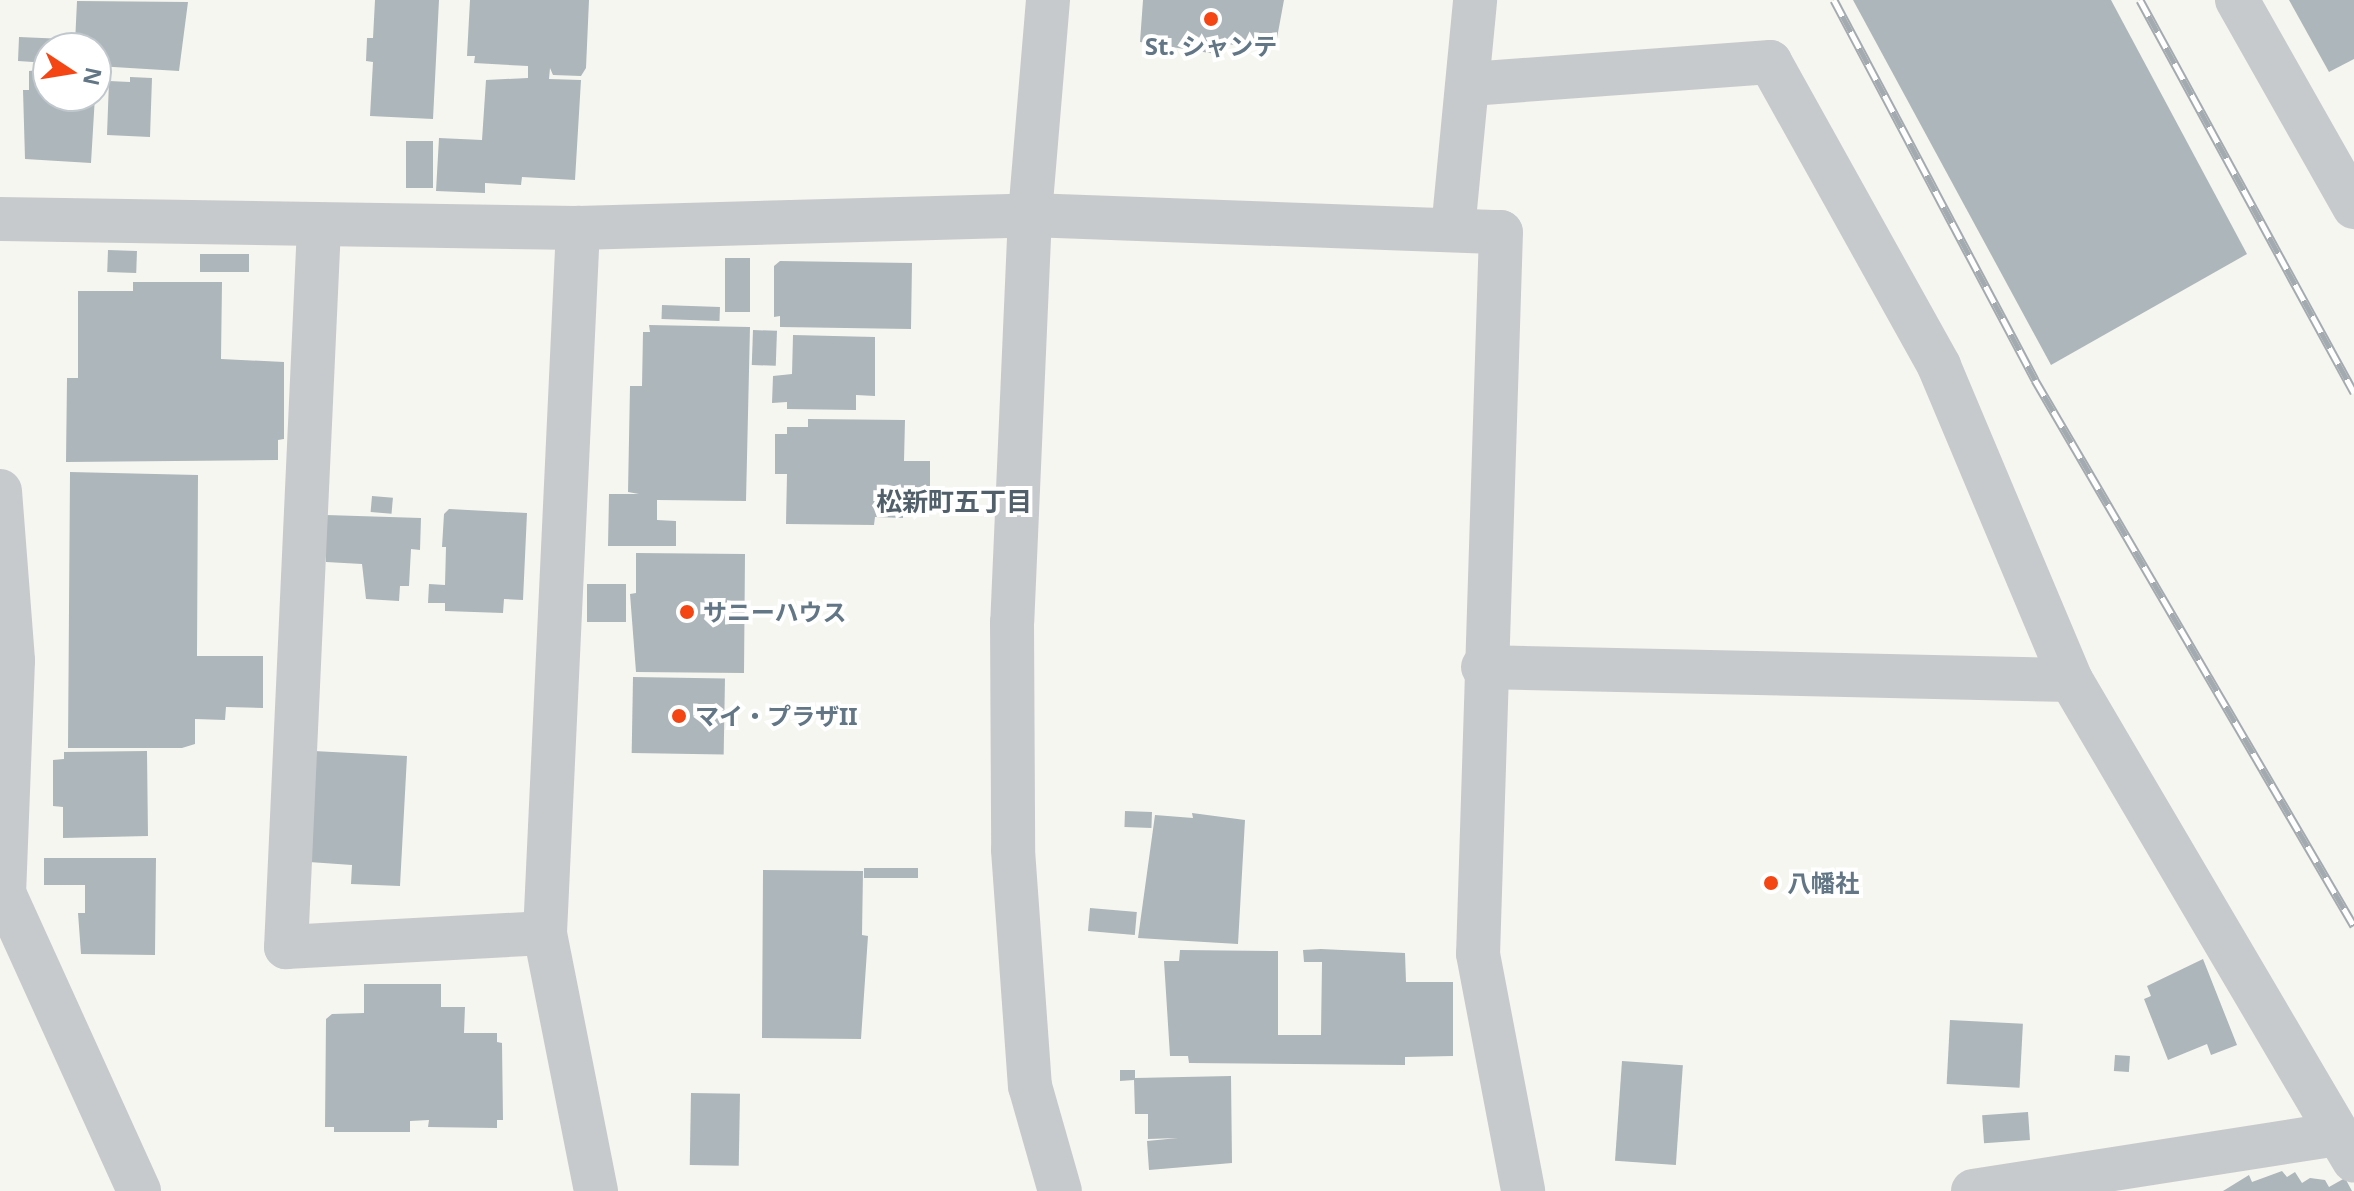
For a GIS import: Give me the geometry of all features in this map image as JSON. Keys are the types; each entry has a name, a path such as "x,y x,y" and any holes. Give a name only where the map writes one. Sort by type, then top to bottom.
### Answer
{"street":[{"path":"1048,0 1030,215 1012,622 1013,850 1030,1086 1060,1191"},
{"path":"1453,230 1470,84 1475,0"},
{"path":"2237,0 2354,207"},
{"path":"1470,84 1770,62 1939,366 2071,680 2346,1148 1973,1191"},
{"path":"0,219 319,227 578,228 1030,215 1501,232 1483,667 1478,954 1523,1191"},
{"path":"319,227 286,947 545,933"},
{"path":"578,228 545,933 596,1191"},
{"path":"0,491 13,661 4,893 139,1191"},
{"path":"1483,667 2071,680"}],"building":[{"path":"375,0 439,0 433,119 370,116 373,62 366,61 367,38 373,38"},
{"path":"470,0 589,0 586,68 581,76 553,75 550,68 549,79 581,80 575,180 522,177 521,185 485,183 485,193 436,191 439,138 482,140 486,80 528,78 528,66 474,63 475,56 467,56"},
{"name":"St. シャンテ","path":"1143,0 1284,0 1277,38 1255,49 1218,42 1216,54 1140,42"},
{"path":"1853,0 2111,0 2247,254 2051,365"},
{"path":"2289,0 2354,0 2354,59 2329,72"},
{"path":"77,1 188,2 179,71 112,67 112,32 76,32"},
{"path":"19,37 32,38 32,62 18,61"},
{"path":"29,71 32,71 32,112 94,112 91,163 25,159 23,90 29,90"},
{"path":"130,77 152,78 150,137 107,135 108,112 112,112 112,81 130,82"},
{"path":"406,141 433,141 433,188 406,188"},
{"path":"108,250 137,251 136,273 107,272"},
{"path":"200,254 249,254 249,272 200,272"},
{"path":"725,258 750,258 750,312 725,312"},
{"path":"780,261 912,263 911,329 780,327 780,316 774,317 774,266"},
{"path":"133,282 222,282 221,359 284,362 284,439 278,440 278,460 66,462 67,378 78,378 78,291 133,291"},
{"path":"662,305 720,307 719,321 662,319"},
{"path":"649,325 750,327 746,501 657,500 657,520 676,521 676,546 608,546 609,494 639,494 628,492 630,386 642,386 643,332 650,332"},
{"path":"753,330 777,331 776,366 752,365"},
{"path":"793,335 875,337 875,396 856,395 856,410 787,409 787,402 772,403 773,376 792,374"},
{"path":"808,419 905,420 904,461 930,461 930,510 903,510 903,518 875,517 874,525 786,524 787,474 775,474 775,434 787,434 787,427 808,427"},
{"path":"70,472 198,475 197,656 263,656 263,708 226,707 225,720 195,719 195,744 182,748 68,748"},
{"path":"372,496 393,498 392,514 371,512"},
{"path":"449,509 527,513 523,600 504,599 503,613 445,611 445,603 428,603 429,584 445,585 446,547 442,547 444,514"},
{"path":"326,515 421,518 420,550 411,549 409,586 400,586 399,601 366,599 362,564 326,562"},
{"name":"サニーハウス","path":"636,553 745,554 744,673 636,672 630,594 636,593"},
{"path":"587,584 626,584 626,622 587,622"},
{"name":"マイ・プラザII","path":"633,677 725,679 724,755 632,753"},
{"path":"147,751 148,836 63,838 63,807 53,806 53,760 64,759 64,752"},
{"path":"314,751 407,756 400,886 351,884 352,865 309,862"},
{"path":"1125,811 1152,812 1151,828 1124,827"},
{"path":"1192,813 1245,820 1238,944 1138,938 1155,815 1193,818"},
{"path":"44,858 156,858 155,955 81,954 78,913 85,913 85,885 44,885"},
{"path":"864,868 918,868 918,878 864,878"},
{"path":"763,870 863,871 862,935 868,936 861,1039 762,1038"},
{"path":"1090,908 1137,912 1135,935 1088,931"},
{"path":"1180,950 1278,951 1278,1035 1321,1035 1322,962 1304,962 1303,950 1405,953 1406,982 1453,982 1453,1056 1405,1057 1405,1065 1189,1063 1188,1056 1170,1056 1164,961 1179,961"},
{"path":"2203,959 2237,1045 2211,1055 2207,1044 2168,1060 2144,999 2151,996 2147,986"},
{"path":"364,984 441,984 441,1007 465,1007 464,1033 497,1033 497,1042 502,1043 503,1120 497,1120 497,1128 428,1127 429,1120 410,1121 410,1132 334,1132 334,1127 325,1127 326,1019 332,1014 364,1013"},
{"path":"1950,1020 2023,1024 2020,1088 1947,1084"},
{"path":"2115,1055 2130,1056 2129,1072 2114,1071"},
{"path":"1622,1061 1683,1065 1676,1165 1615,1161"},
{"path":"1120,1070 1135,1070 1135,1078 1231,1076 1232,1163 1149,1170 1147,1141 1178,1138 1148,1139 1148,1114 1135,1114 1134,1080 1120,1081"},
{"path":"691,1093 740,1094 739,1166 690,1165"},
{"path":"2028,1112 2030,1140 1984,1143 1982,1115"},
{"path":"2282,1171 2287,1177 2295,1172 2302,1183 2310,1178 2325,1180 2329,1187 2345,1178 2352,1191 2223,1191 2249,1175 2252,1182"}],"railway":[{"path":"1834,0 2035,380 2354,926"},
{"path":"2140,0 2354,392"}],"place":[{"name":"St. シャンテ","path":"1211,19"},
{"name":"サニーハウス","path":"687,612"},
{"name":"マイ・プラザII","path":"679,716"},
{"name":"八幡社","path":"1771,883"}],"district":[{"name":"松新町五丁目","path":"954,502"}]}
